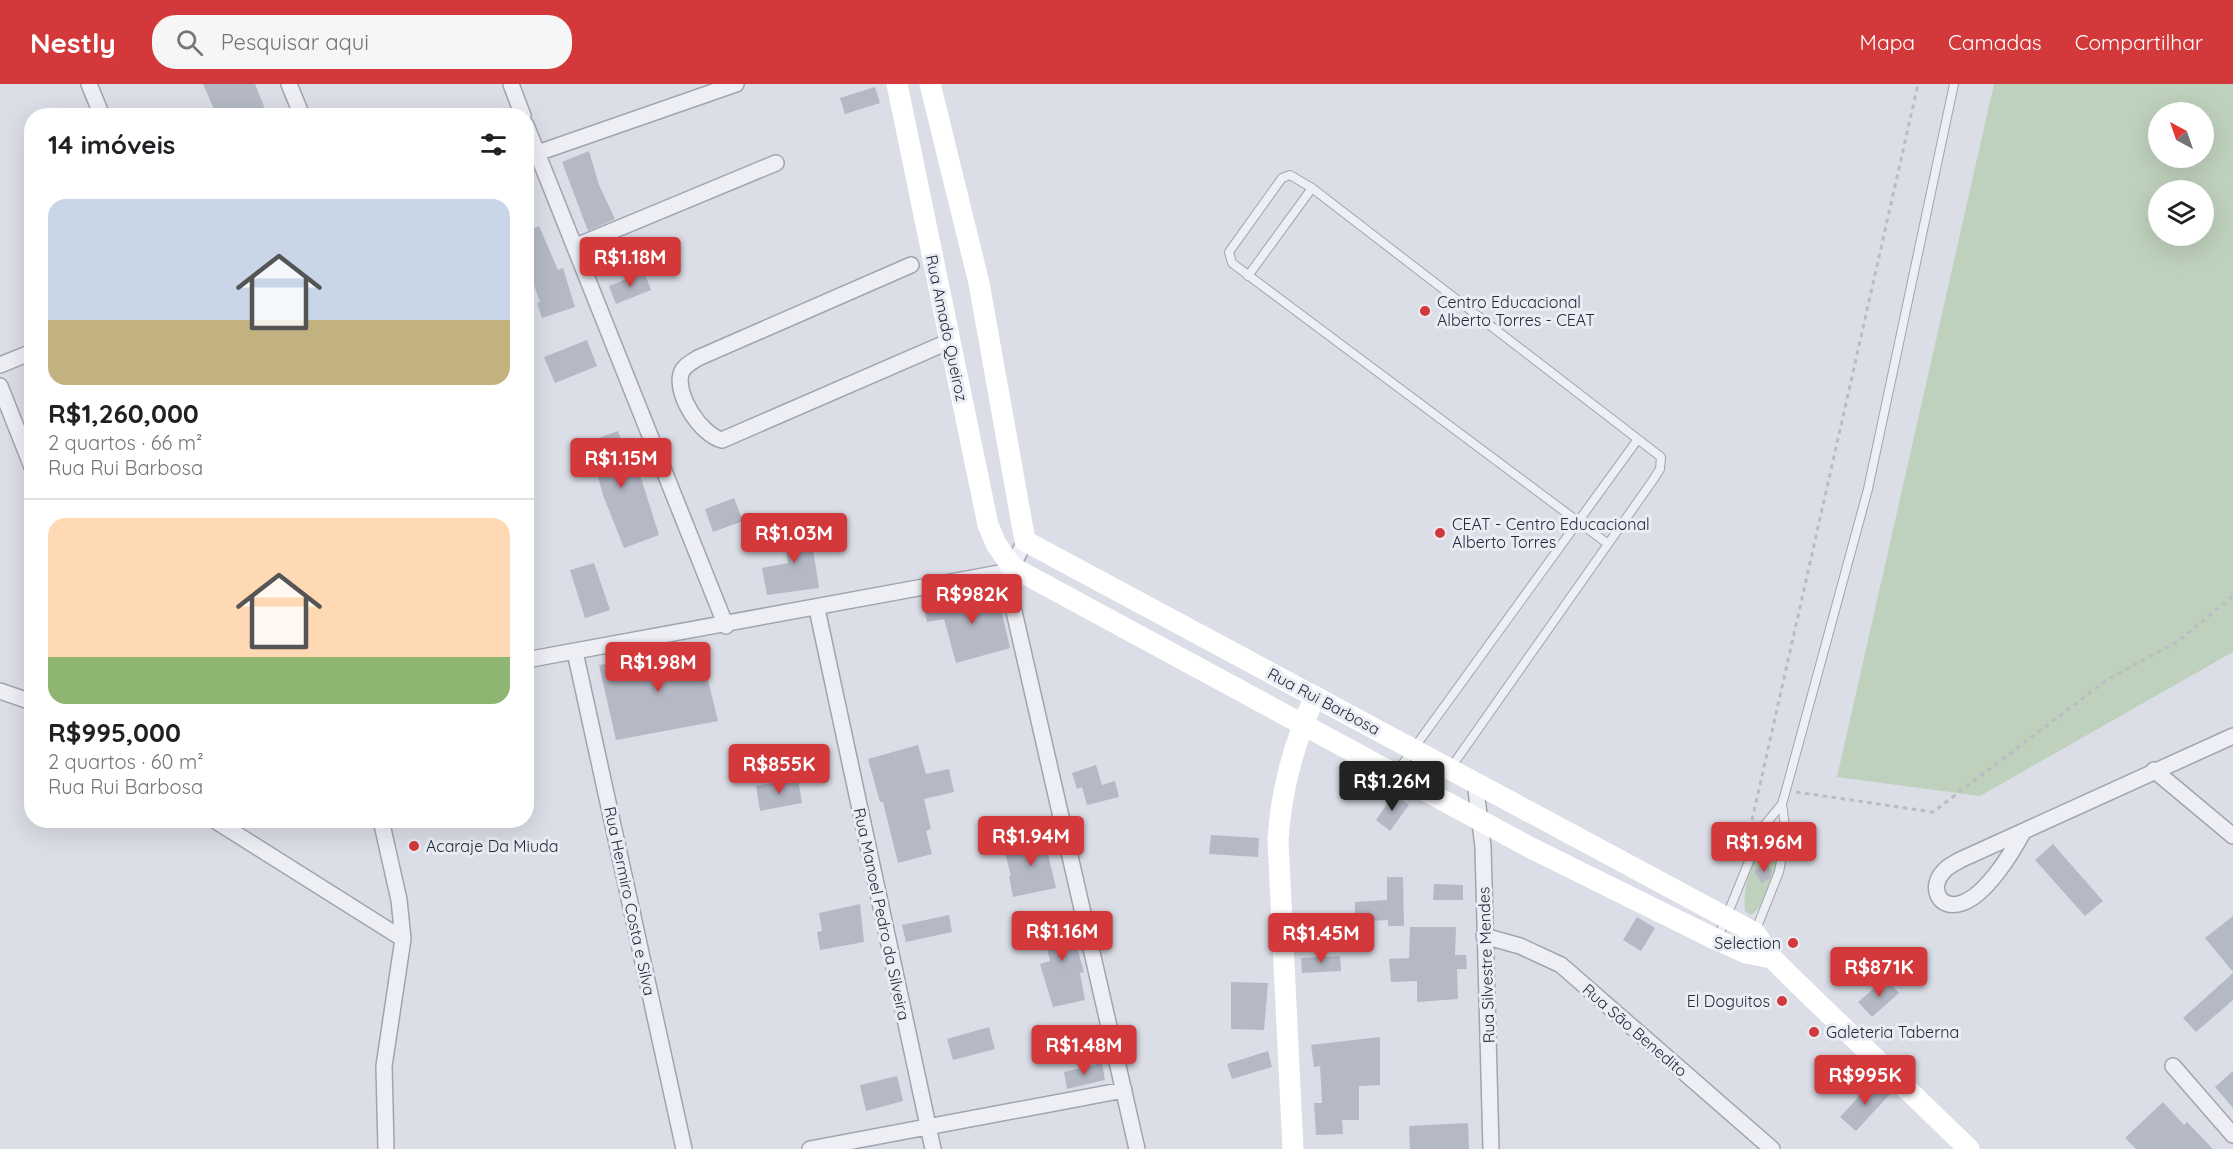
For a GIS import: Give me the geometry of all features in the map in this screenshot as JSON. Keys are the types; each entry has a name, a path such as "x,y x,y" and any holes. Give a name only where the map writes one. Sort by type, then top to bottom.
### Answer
{"street":[{"path":"89,84 99,108"},
{"path":"289,84 299,108"},
{"path":"511,84 520,108"},
{"path":"534,154 736,84"},
{"name":"Rua Amado Queiroz","path":"897,84 988,525 1009,569"},
{"path":"930,84 979,283 1025,541 1009,569 1137,1149"},
{"path":"534,159 576,246 726,626"},
{"path":"576,246 776,164"},
{"path":"911,265 698,358 683,368 680,376 681,384 694,417 712,438 722,440 950,341"},
{"path":"0,365 24,355"},
{"path":"0,386 24,447"},
{"name":"Rua Rui Barbosa","path":"1025,541 1755,933 1772,958 1969,1149"},
{"path":"534,659 817,609 1009,569"},
{"name":"Rua Rui Barbosa","path":"1009,569 1481,821 1717,940 1746,953 1772,958"},
{"name":"Rua Manoel Pedro da Silveira","path":"817,609 933,1149"},
{"name":"Rua Hermiro Costa e Silva","path":"575,652 684,1149"},
{"path":"0,692 24,700"},
{"path":"1293,1149 1278,840 1282,793 1302,724 1315,696"},
{"path":"2023,832 2008,858 1976,895 1954,905 1942,902 1936,895 1936,884 1944,871 1960,860 2154,770 2232,738"},
{"path":"2154,770 2233,836"},
{"name":"Rua Silvestre Mendes","path":"1475,782 1481,821 1491,1149"},
{"path":"227,828 403,939"},
{"path":"383,828 399,900 403,939 384,1066 386,1149"},
{"name":"Rua São Benedito","path":"1484,936 1520,946 1561,965 1772,1149"},
{"path":"2173,1066 2233,1135"},
{"path":"810,1149 1124,1090"}],"lane":[{"path":"1746,953 1779,872 1786,834 1782,804 1868,489 1954,84"},
{"path":"1450,768 1608,544 1660,469 1661,457 1658,452 1312,188 1295,176 1282,177 1229,252 1232,263 1608,544"},
{"path":"1248,276 1312,188"},
{"path":"1395,774 1411,748 1638,439"},
{"path":"1717,940 1728,919 1762,827 1782,804"}],"path":[{"path":"1752,822 1918,84"},
{"path":"1786,790 1933,812 2108,679 2177,642 2233,596"}],"green space":[{"path":"1994,84 2233,84 2233,652 1980,796 1837,777"},
{"path":"1772,830 1776,830 1779,839 1778,863 1770,889 1758,909 1751,915 1745,911 1747,879 1760,846"}],"building":[{"path":"203,84 255,84 265,108 214,108"},
{"path":"875,87 880,103 845,114 840,98"},
{"path":"589,151 599,185 615,219 588,231 562,162"},
{"path":"539,226 558,270 563,268 575,307 542,318 537,303 540,302 534,285 534,228"},
{"path":"644,272 651,290 616,304 609,286"},
{"path":"587,340 597,366 555,383 544,357"},
{"path":"618,431 630,464 634,463 642,481 659,535 624,548 603,495 595,466 588,469 580,445"},
{"path":"734,498 743,521 713,532 705,509"},
{"path":"809,523 819,588 767,595 762,568 788,563 782,528"},
{"path":"594,563 610,610 585,618 570,570"},
{"path":"997,591 1010,648 956,663 944,619 927,622 923,604"},
{"path":"700,647 718,721 616,740 599,665"},
{"path":"918,745 926,774 949,769 954,792 924,799 931,829 926,831 932,854 898,863 883,802 880,802 868,759"},
{"path":"1096,765 1102,785 1115,781 1119,797 1087,805 1082,787 1077,789 1072,773"},
{"path":"798,778 802,803 760,811 756,786"},
{"path":"1394,794 1409,805 1390,831 1376,820"},
{"path":"1211,835 1259,838 1258,857 1209,854"},
{"path":"1052,836 1057,851 1048,854 1056,888 1013,897 1009,876 1011,876 1004,849"},
{"path":"2053,844 2103,901 2085,916 2035,860"},
{"path":"1766,862 1772,872 1770,878 1762,883 1754,871"},
{"path":"1387,877 1403,877 1404,926 1388,926 1388,920 1355,922 1355,902 1387,900"},
{"path":"1434,884 1463,885 1463,900 1433,900"},
{"path":"860,904 864,942 820,950 817,932 822,931 819,913"},
{"path":"1067,912 1084,972 1080,973 1085,1000 1053,1007 1040,964 1050,961 1040,919"},
{"path":"949,915 952,932 906,942 902,925"},
{"path":"2233,916 2233,972 2205,938"},
{"path":"1637,917 1655,928 1641,951 1623,940"},
{"path":"1410,927 1456,927 1455,955 1466,955 1467,969 1457,969 1458,999 1417,1002 1417,981 1391,982 1389,959 1409,958"},
{"path":"1340,956 1341,971 1302,973 1301,958"},
{"path":"2233,973 2233,1000 2196,1032 2183,1018"},
{"path":"1886,978 1899,993 1872,1017 1858,1002"},
{"path":"1231,982 1268,983 1264,1030 1231,1029"},
{"path":"989,1027 995,1049 953,1060 947,1039"},
{"path":"1380,1037 1380,1085 1359,1086 1359,1120 1342,1120 1343,1134 1316,1135 1314,1103 1322,1103 1320,1066 1314,1067 1311,1045"},
{"path":"1268,1051 1272,1067 1232,1079 1227,1064"},
{"path":"1102,1063 1105,1080 1067,1089 1064,1072"},
{"path":"2233,1071 2233,1108 2215,1087"},
{"path":"897,1076 903,1101 866,1111 860,1085"},
{"path":"1874,1080 1890,1094 1856,1131 1840,1117"},
{"path":"2163,1102 2184,1125 2187,1122 2213,1149 2136,1149 2125,1138"},
{"path":"1468,1123 1469,1149 1410,1149 1409,1126"}],"place":[{"name":"Centro Educacional Alberto Torres - CEAT","path":"1425,311"},
{"name":"CEAT - Centro Educacional Alberto Torres","path":"1440,533"},
{"name":"Acaraje Da Miuda","path":"414,846"},
{"name":"Selection","path":"1793,943"},
{"name":"El Doguitos","path":"1782,1001"},
{"name":"Galeteria Taberna","path":"1814,1032"}]}
